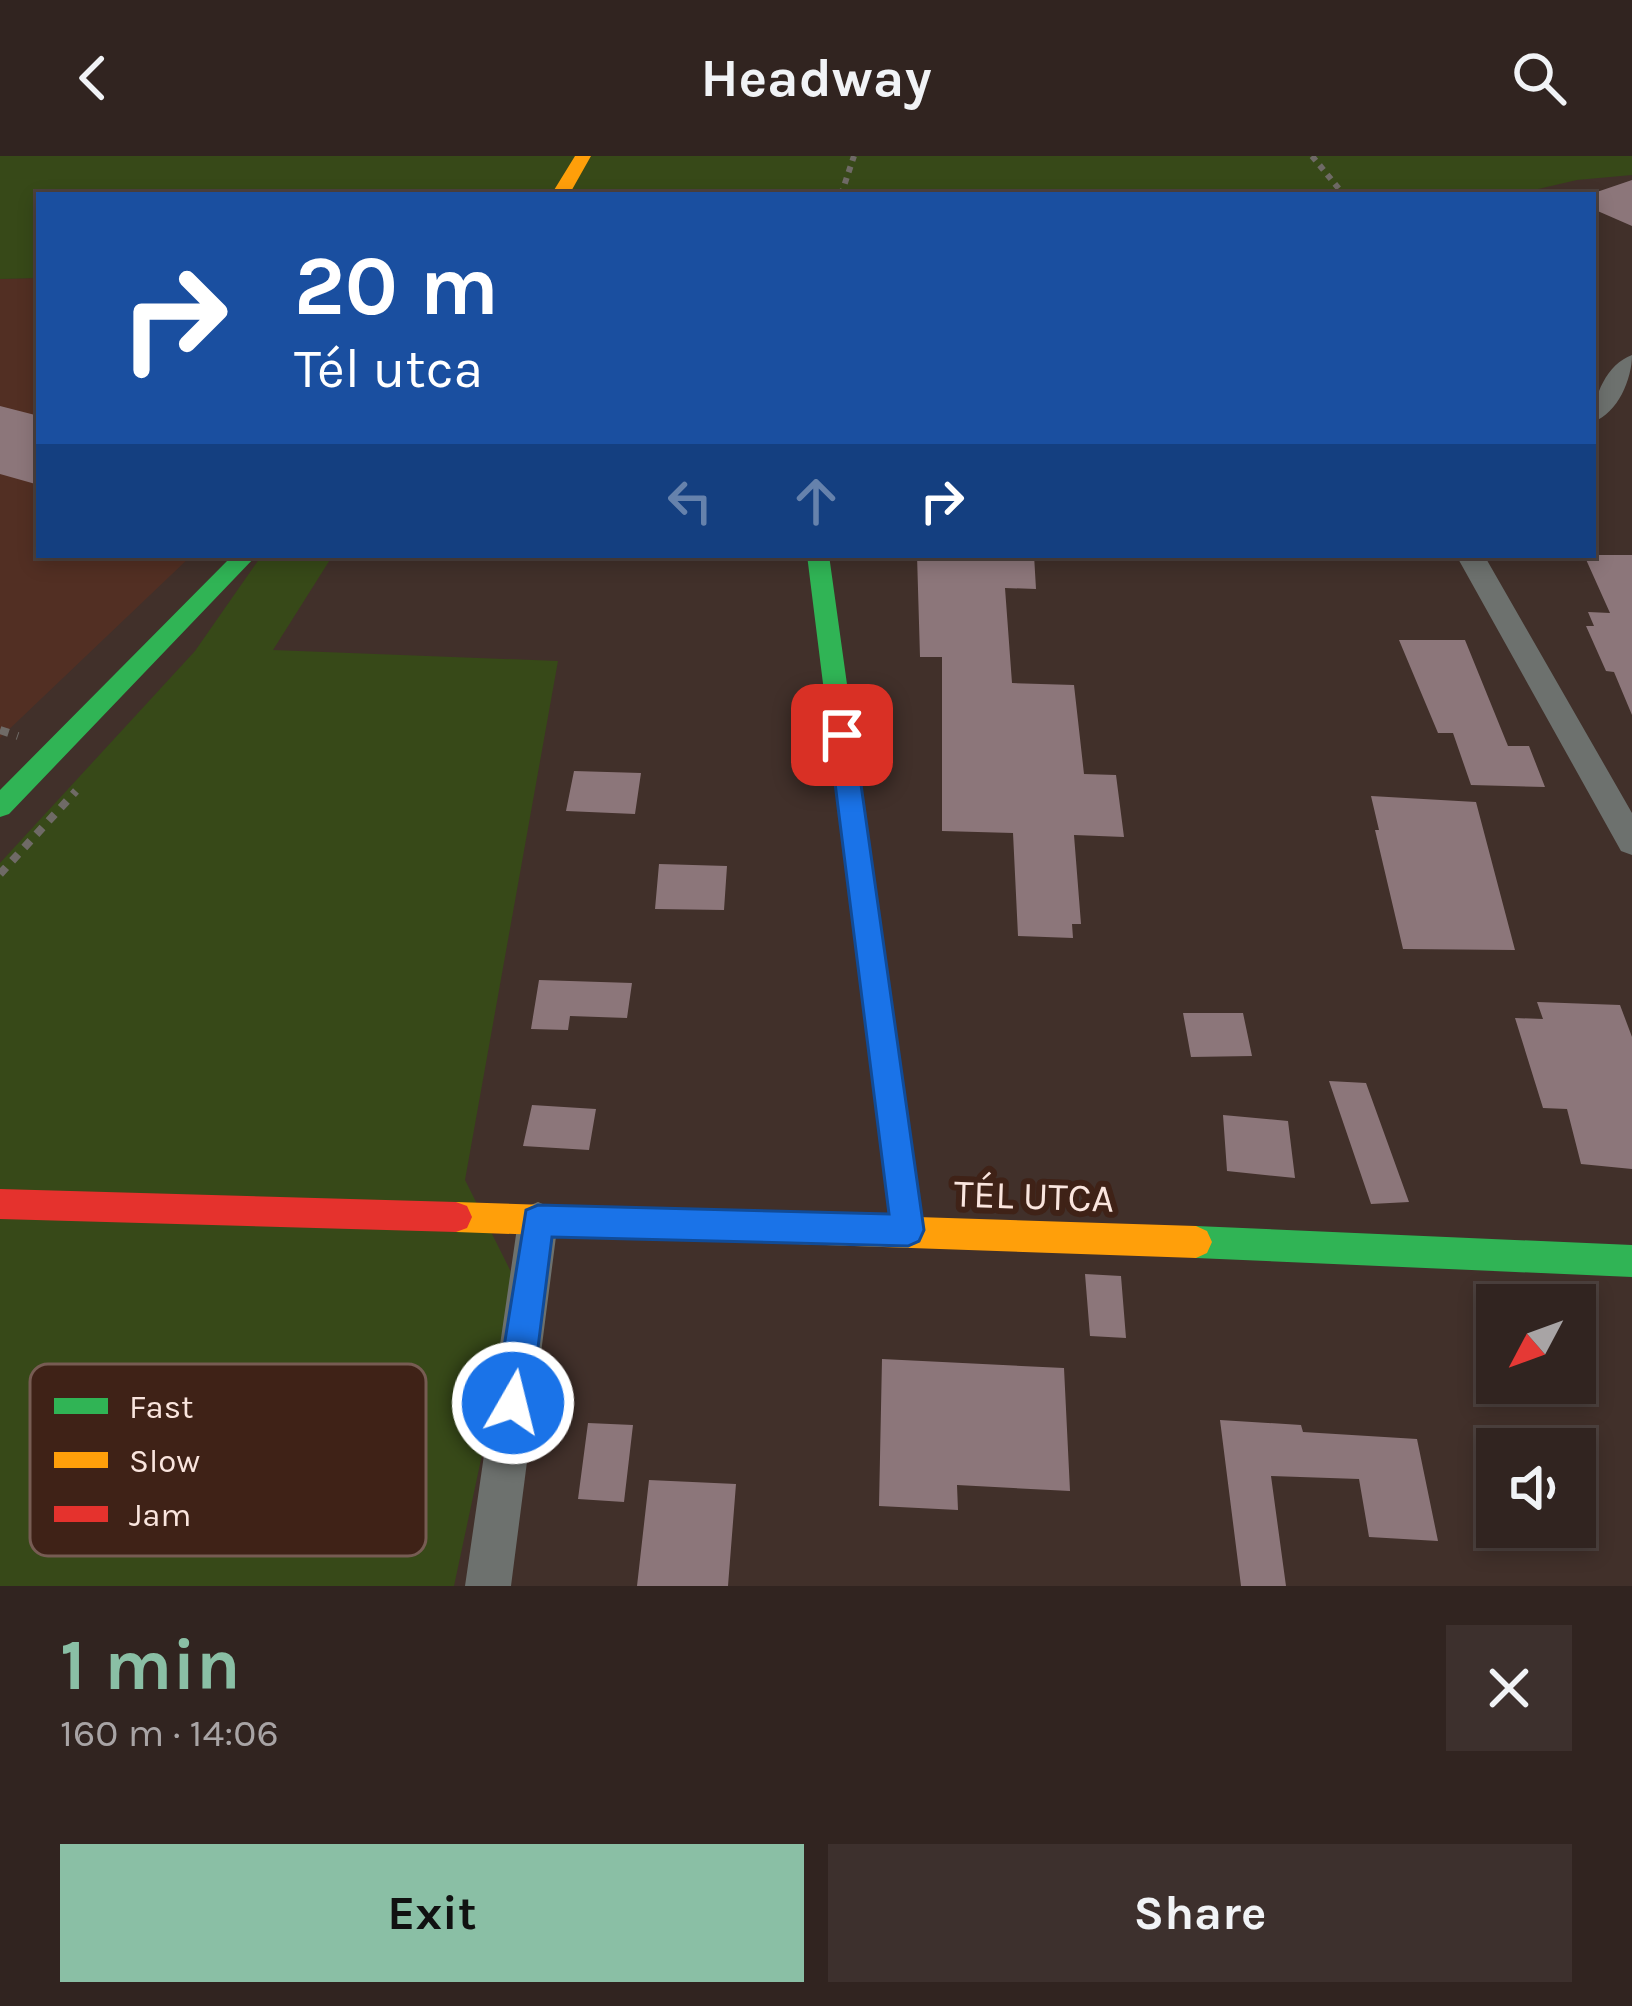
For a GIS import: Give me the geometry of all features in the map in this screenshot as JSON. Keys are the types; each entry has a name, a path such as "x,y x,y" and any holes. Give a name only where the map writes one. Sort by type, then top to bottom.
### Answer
{"street":[{"path":"562,192 584,156"},
{"path":"1596,410 1632,362"},
{"path":"0,807 243,558"},
{"path":"818,558 908,1230"},
{"path":"1472,558 1632,842"},
{"name":"TÉL UTCA","path":"0,1204 908,1230 1632,1261"},
{"path":"488,1586 538,1221"}],"path":[{"path":"842,192 854,156"},
{"path":"1312,156 1342,192"}],"shaded area":[{"path":"36,278 36,558 189,558 0,738 0,279"}],"green space":[{"path":"0,156 1632,156 1632,175 1577,180 1525,192 36,192 36,278 0,279"},
{"path":"260,558 331,558 273,650 558,661 465,1180 518,1286 454,1586 0,1586 0,863 195,651"}],"building":[{"path":"1632,180 1632,226 1596,210 1596,192"},
{"path":"0,406 36,415 36,484 0,474"},
{"path":"1632,555 1632,715 1614,672 1606,671 1586,626 1594,626 1588,612 1610,613 1585,558"},
{"path":"917,558 1034,558 1036,589 1005,588 1012,683 1074,685 1084,774 1116,775 1124,837 1074,835 1081,924 1072,924 1073,938 1018,936 1013,833 942,831 942,657 920,657"},
{"path":"1399,640 1465,640 1508,746 1529,746 1545,787 1471,785 1453,733 1438,733"},
{"path":"574,771 641,773 635,814 566,811"},
{"path":"1371,796 1476,802 1515,950 1403,949"},
{"path":"659,864 727,866 724,910 655,909"},
{"path":"539,980 632,983 627,1018 570,1016 568,1030 531,1029"},
{"path":"1537,1002 1620,1005 1632,1037 1632,1169 1581,1164 1567,1109 1543,1108 1515,1018 1543,1019"},
{"path":"1183,1013 1243,1013 1252,1056 1191,1057"},
{"path":"1329,1081 1366,1083 1409,1202 1371,1204"},
{"path":"532,1105 596,1109 589,1150 523,1146"},
{"path":"1223,1115 1288,1121 1295,1178 1227,1171"},
{"path":"1085,1274 1121,1276 1126,1338 1090,1336"},
{"path":"882,1359 1064,1368 1070,1491 957,1485 958,1510 879,1506"},
{"path":"1220,1420 1301,1425 1303,1432 1417,1439 1438,1541 1369,1537 1359,1479 1271,1476 1286,1586 1241,1586"},
{"path":"588,1423 633,1425 624,1502 578,1499"},
{"path":"649,1480 736,1484 728,1586 637,1586"}],"traffic: fast":[{"path":"0,807 243,558"},
{"path":"818,558 907,1230"},
{"path":"1196,1242 1632,1261"}],"traffic: slow":[{"path":"562,192 583,156"},
{"path":"456,1217 1196,1242"}],"traffic: jam":[{"path":"0,1204 456,1217"}],"route":[{"path":"513,1403 538,1221 908,1230 842,735"}]}
